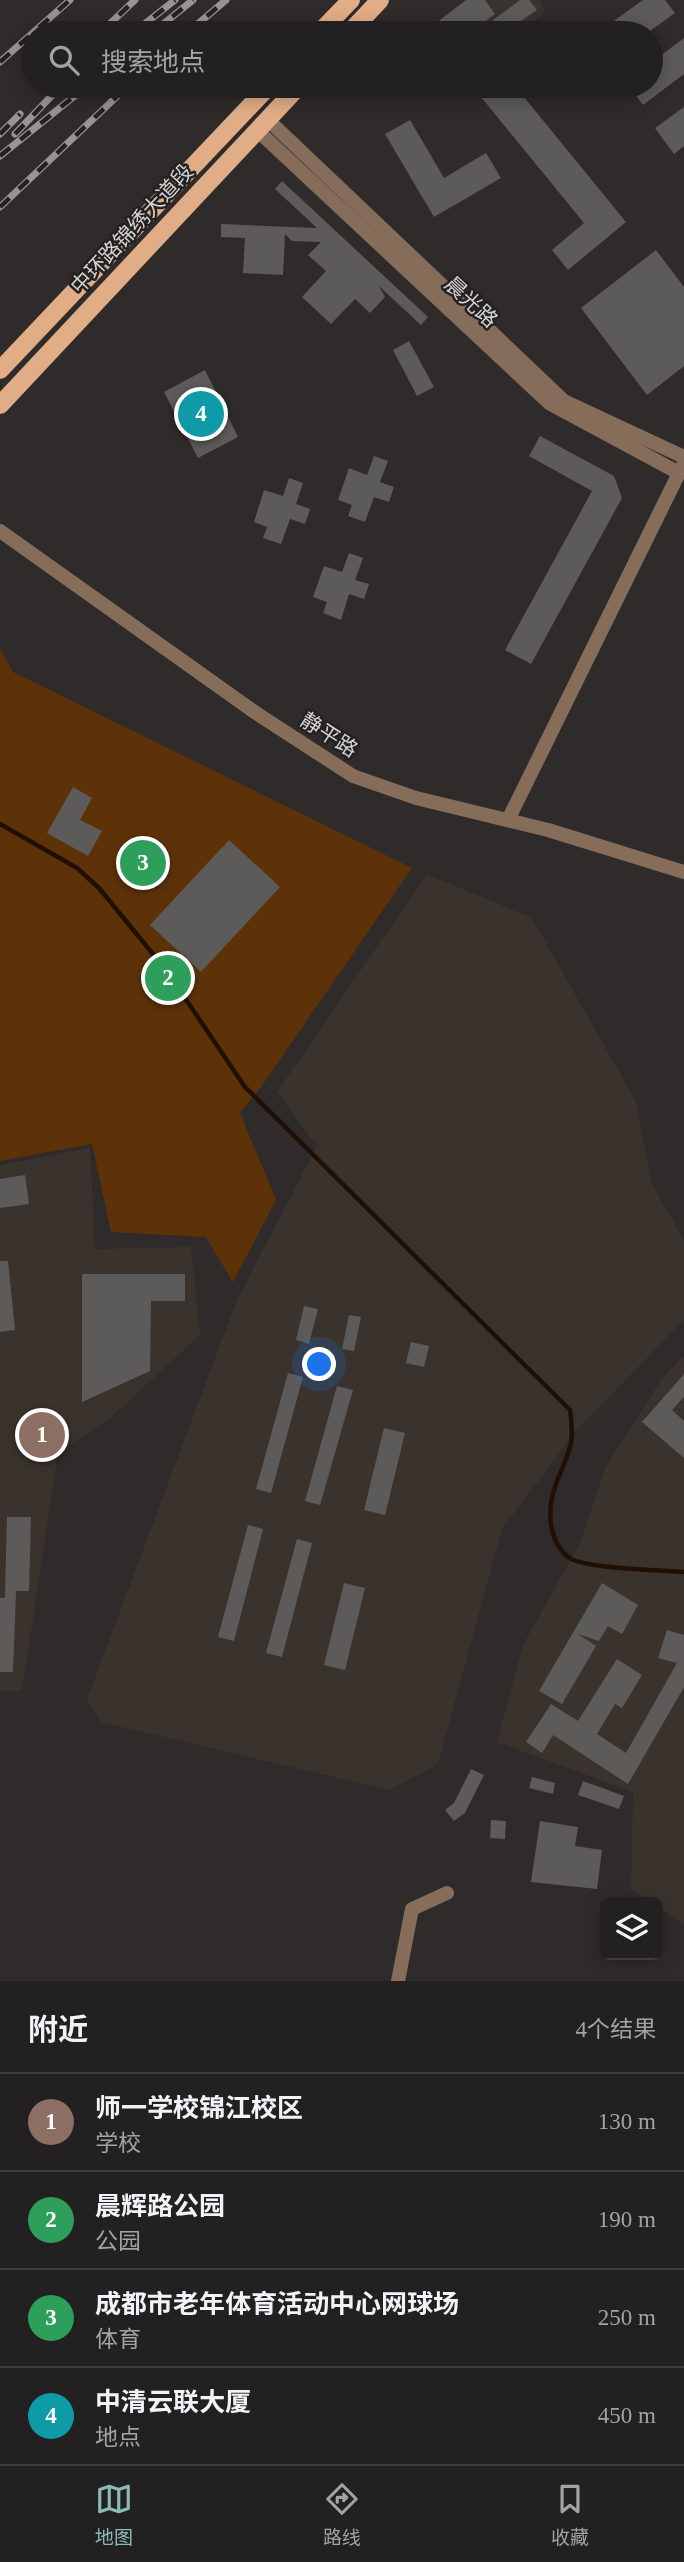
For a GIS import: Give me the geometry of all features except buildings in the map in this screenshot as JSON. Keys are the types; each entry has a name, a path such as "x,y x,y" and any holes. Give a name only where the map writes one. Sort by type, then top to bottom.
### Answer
{"main road":[{"path":"331,21 351,0"},
{"path":"360,21 380,0"},
{"name":"中环路锦绣大道段","path":"0,370 258,98"},
{"name":"中环路锦绣大道段","path":"0,405 288,98"}],"street":[{"name":"晨光路","path":"262,125 564,401 684,457"},
{"name":"晨光路","path":"262,125 549,404 682,468"},
{"path":"508,820 682,468"},
{"name":"静平路","path":"0,531 257,713 353,776 416,798 508,820 684,872"},
{"path":"398,1981 412,1909 447,1893"}],"shaded area":[{"path":"463,0 540,0 545,12 533,21 481,21"},
{"path":"0,649 13,672 412,868 261,1087 240,1113 276,1200 233,1282 206,1237 111,1232 92,1144 0,1161"},
{"path":"427,874 532,918 636,1102 652,1184 684,1240 684,1320 576,1431 502,1529 438,1764 389,1790 101,1722 87,1699 236,1302 317,1146 277,1092"},
{"path":"90,1148 95,1249 191,1247 200,1335 110,1418 58,1453 22,1691 0,1691 0,1165"},
{"path":"684,1356 684,1925 663,1910 663,1897 642,1897 631,1890 633,1792 497,1742 523,1645 580,1543 605,1468 663,1377"}],"waterway":[{"path":"0,824 77,868 99,888 166,970 245,1087 570,1410 571,1443 552,1496 550,1515 553,1534 561,1550 568,1557 589,1564 684,1572"}],"railway":[{"path":"46,21 70,0"},
{"path":"113,21 135,0"},
{"path":"148,21 175,0"},
{"path":"167,21 193,0"},
{"path":"201,21 226,0"},
{"path":"0,62 21,43"},
{"path":"15,134 50,98"},
{"path":"0,156 72,98"},
{"path":"0,207 115,98"},
{"path":"0,134 20,114"}],"place":[{"name":"中清云联大厦","path":"201,414"},
{"name":"成都市老年体育活动中心网球场","path":"143,863"},
{"name":"晨辉路公园","path":"168,978"},
{"name":"师一学校锦江校区","path":"42,1435"}]}
